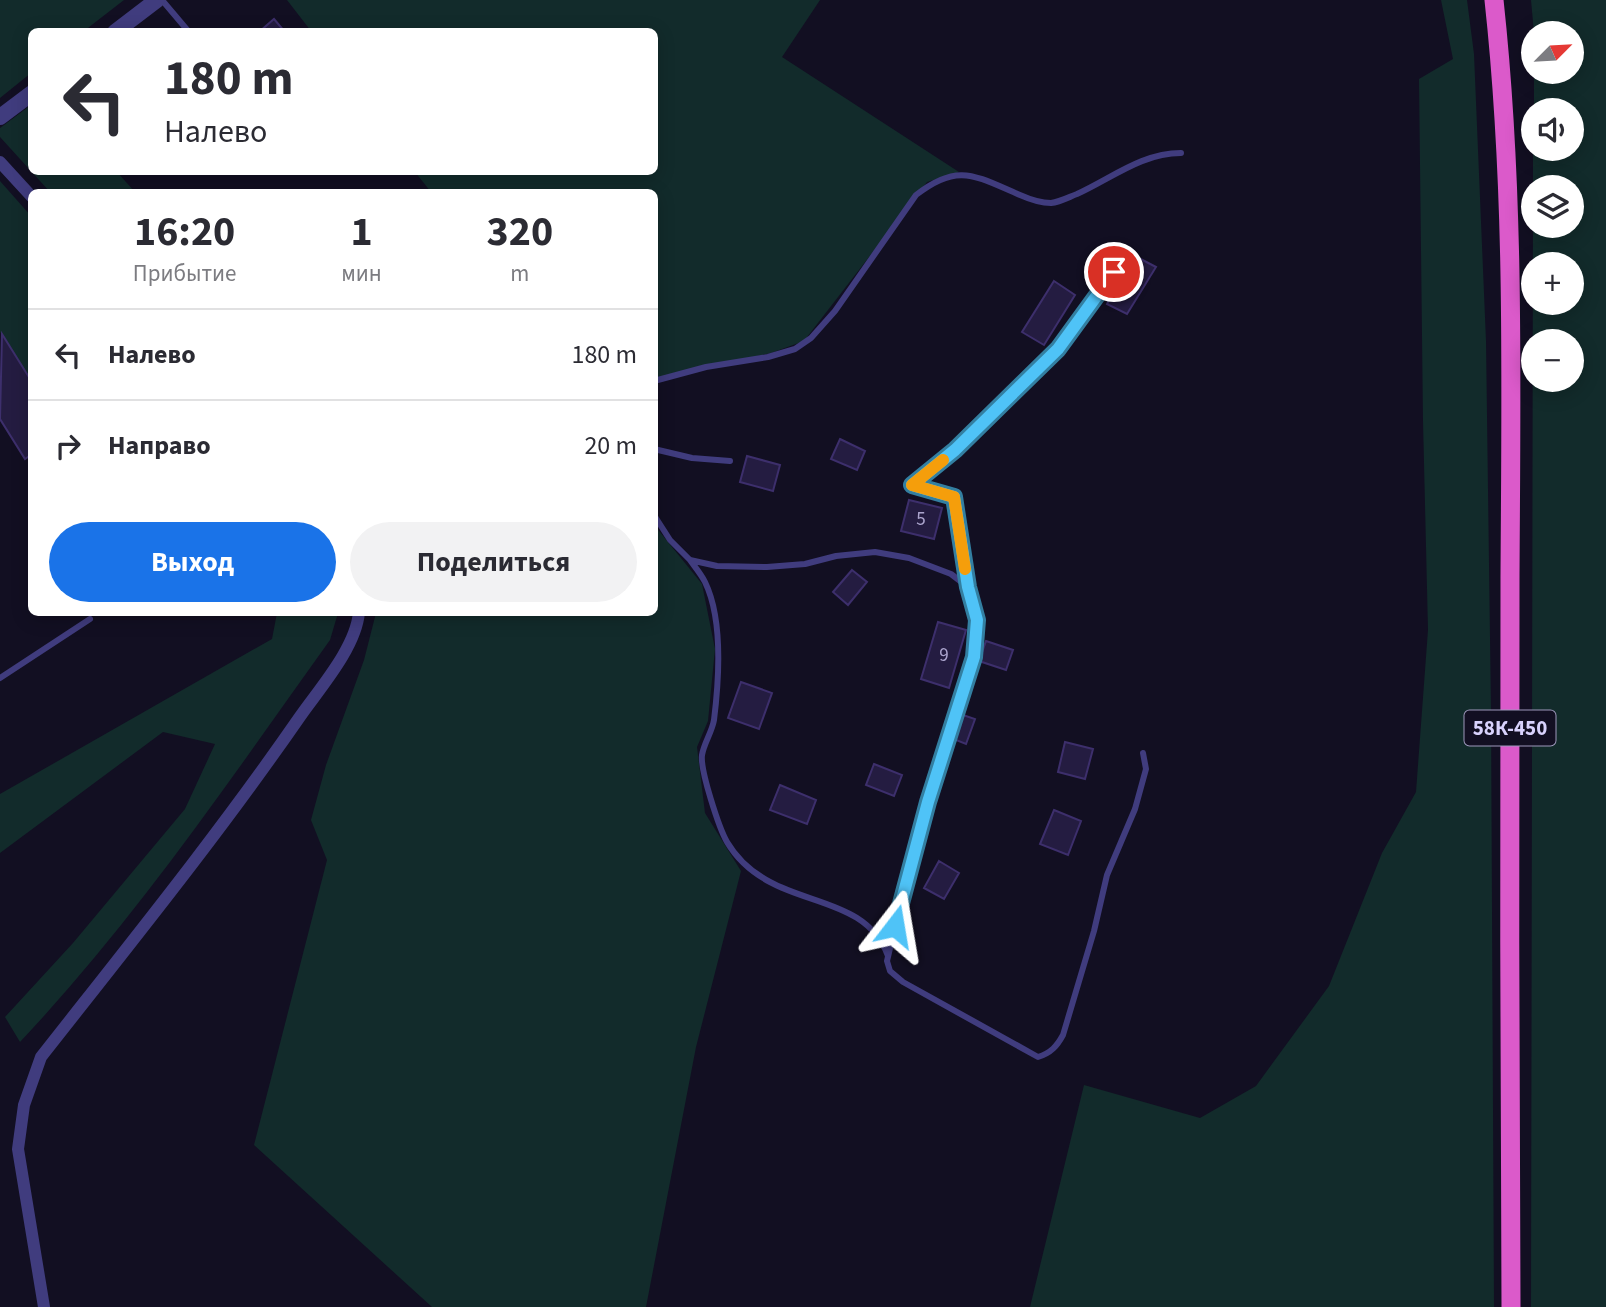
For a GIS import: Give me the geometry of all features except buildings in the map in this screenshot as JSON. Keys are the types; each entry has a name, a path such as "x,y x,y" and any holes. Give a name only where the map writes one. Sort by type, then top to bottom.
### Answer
{"highway":[{"name":"58К-450","path":"1494,0 1506,149 1511,303 1511,1307"}],"street":[{"path":"119,28 157,0"},
{"path":"0,117 28,96"},
{"path":"0,162 28,193"},
{"path":"44,1307 18,1149 24,1105 41,1058 242,801 344,654 359,616"}],"lane":[{"path":"162,0 186,28"},
{"path":"658,380 706,367 768,357 794,349 811,338 835,311 916,195 931,183 962,173 983,179 1028,199 1050,203 1084,191 1146,158 1164,153 1181,153"},
{"path":"888,956 924,814 974,657 977,620 968,587 954,497 912,485 955,450 1058,349 1081,314 1131,251"},
{"path":"658,450 692,458 730,461"},
{"path":"658,521 670,540 691,560 705,582 712,600 718,634 713,723 701,758 716,816 727,842 743,863 772,884 824,901 868,925 879,937 888,956 890,971 903,982 1038,1056 1047,1054 1063,1035 1094,931 1107,875 1135,809 1146,769 1143,753"},
{"path":"691,560 717,566 767,567 805,564 836,556 875,552 909,558 951,574 968,587"},
{"path":"0,678 90,620"}],"green space":[{"path":"0,0 124,0 88,28 28,28 28,75 0,98"},
{"path":"287,0 820,0 782,57 959,172 927,182 804,341 771,353 658,378 658,189 429,189 417,175 658,175 658,28 309,28"},
{"path":"1441,0 1467,0 1474,54 1486,341 1494,1307 1030,1307 1084,1085 1200,1118 1256,1086 1329,986 1382,853 1416,792 1428,630 1419,79 1453,59"},
{"path":"1531,0 1606,0 1606,1307 1531,1307 1533,392 1584,392 1584,329 1533,329 1533,315 1584,315 1584,252 1533,252 1533,238 1584,238 1584,175 1533,175 1533,161 1584,161 1584,98 1534,98 1534,84 1584,84 1584,21 1533,21"},
{"path":"28,107 28,168 0,137 0,128"},
{"path":"35,175 120,175 132,189 47,189"},
{"path":"0,181 28,213 28,377 0,332"},
{"path":"658,530 702,584 715,649 708,721 697,747 705,813 741,871 696,1047 646,1307 432,1307 254,1145 327,860 311,820 326,765 364,660 375,616 658,616"},
{"path":"276,616 337,616 330,640 182,846 104,947 20,1042 5,1017 73,943 185,809 215,744 163,732 0,853 0,794 272,639"}],"slow traffic":[{"path":"943,460 912,485 954,497 965,569"}],"route":[{"path":"895,926 910,863 974,657 977,620 968,587 954,497 912,485 955,450 1058,349 1114,272"}]}
